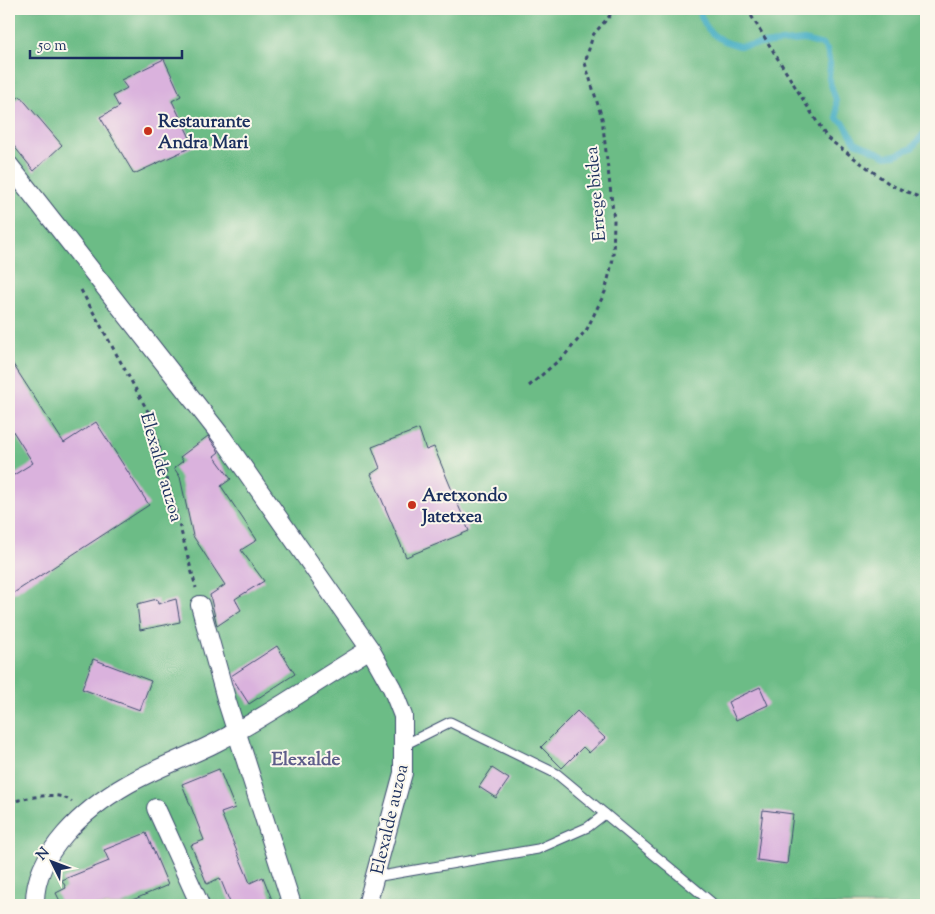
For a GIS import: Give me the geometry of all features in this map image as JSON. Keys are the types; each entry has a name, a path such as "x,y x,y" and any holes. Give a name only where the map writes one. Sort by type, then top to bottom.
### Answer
{"street":[{"name":"Elexalde auzoa","path":"9,166 222,437 370,649 392,688 403,716 403,773 367,905"},
{"path":"200,605 236,731 292,905"},
{"path":"35,905 36,883 45,862 86,814 128,784 236,731 370,649"},
{"path":"156,808 200,905"}],"lane":[{"path":"404,744 450,722 557,774 711,902 712,905"},
{"path":"375,877 538,849 588,827 605,814"}],"path":[{"name":"Errege bidea","path":"529,386 565,355 587,329 605,292 612,259 614,220 602,118 585,63 593,35 612,13 643,9"},
{"path":"747,9 827,138 891,185 926,200"},
{"path":"810,9 830,13 926,10"},
{"name":"Elexalde auzoa","path":"77,283 151,416 200,605"},
{"path":"9,802 50,796 67,798 86,814"}],"green space":[{"path":"9,9 926,9 926,905 9,905"}],"building":[{"name":"Restaurante Andra Mari","path":"164,59 181,96 172,101 194,146 134,174 100,117 119,107 113,96 127,88 121,80"},
{"path":"20,96 62,145 34,171 9,140 9,106"},
{"path":"9,358 64,443 96,422 149,505 9,596 9,478 33,463 9,425"},
{"path":"419,429 426,450 434,447 469,531 406,557 371,474 380,468 372,447"},
{"path":"208,436 219,452 214,456 231,479 221,486 257,540 241,550 264,581 235,599 241,610 217,626 210,595 225,585 193,536 180,477 174,468 183,461 180,457"},
{"path":"157,599 158,604 176,599 180,622 140,630 137,604"},
{"path":"277,646 295,674 249,704 231,676"},
{"path":"93,659 151,681 140,710 82,689"},
{"path":"760,687 768,705 736,720 728,702"},
{"path":"577,711 605,738 589,753 583,747 562,768 541,747"},
{"path":"492,768 509,779 496,798 479,787"},
{"path":"219,769 235,808 221,813 250,883 263,877 274,905 231,905 220,878 207,884 191,845 204,840 182,784"},
{"path":"763,810 793,814 787,864 757,860"},
{"path":"146,833 168,885 121,905 62,905 56,893 66,888 62,880 109,861 104,850"}],"waterway":[{"path":"699,9 701,17 713,34 724,41 739,46 804,40 823,45 827,50 830,64 829,79 836,100 837,119 844,123 855,142 886,156 895,155 912,148 926,131"}],"place":[{"name":"Restaurante Andra Mari","path":"148,131"},
{"name":"Aretxondo Jatetxea","path":"412,505"}],"district":[{"name":"Elexalde","path":"306,758"}]}
